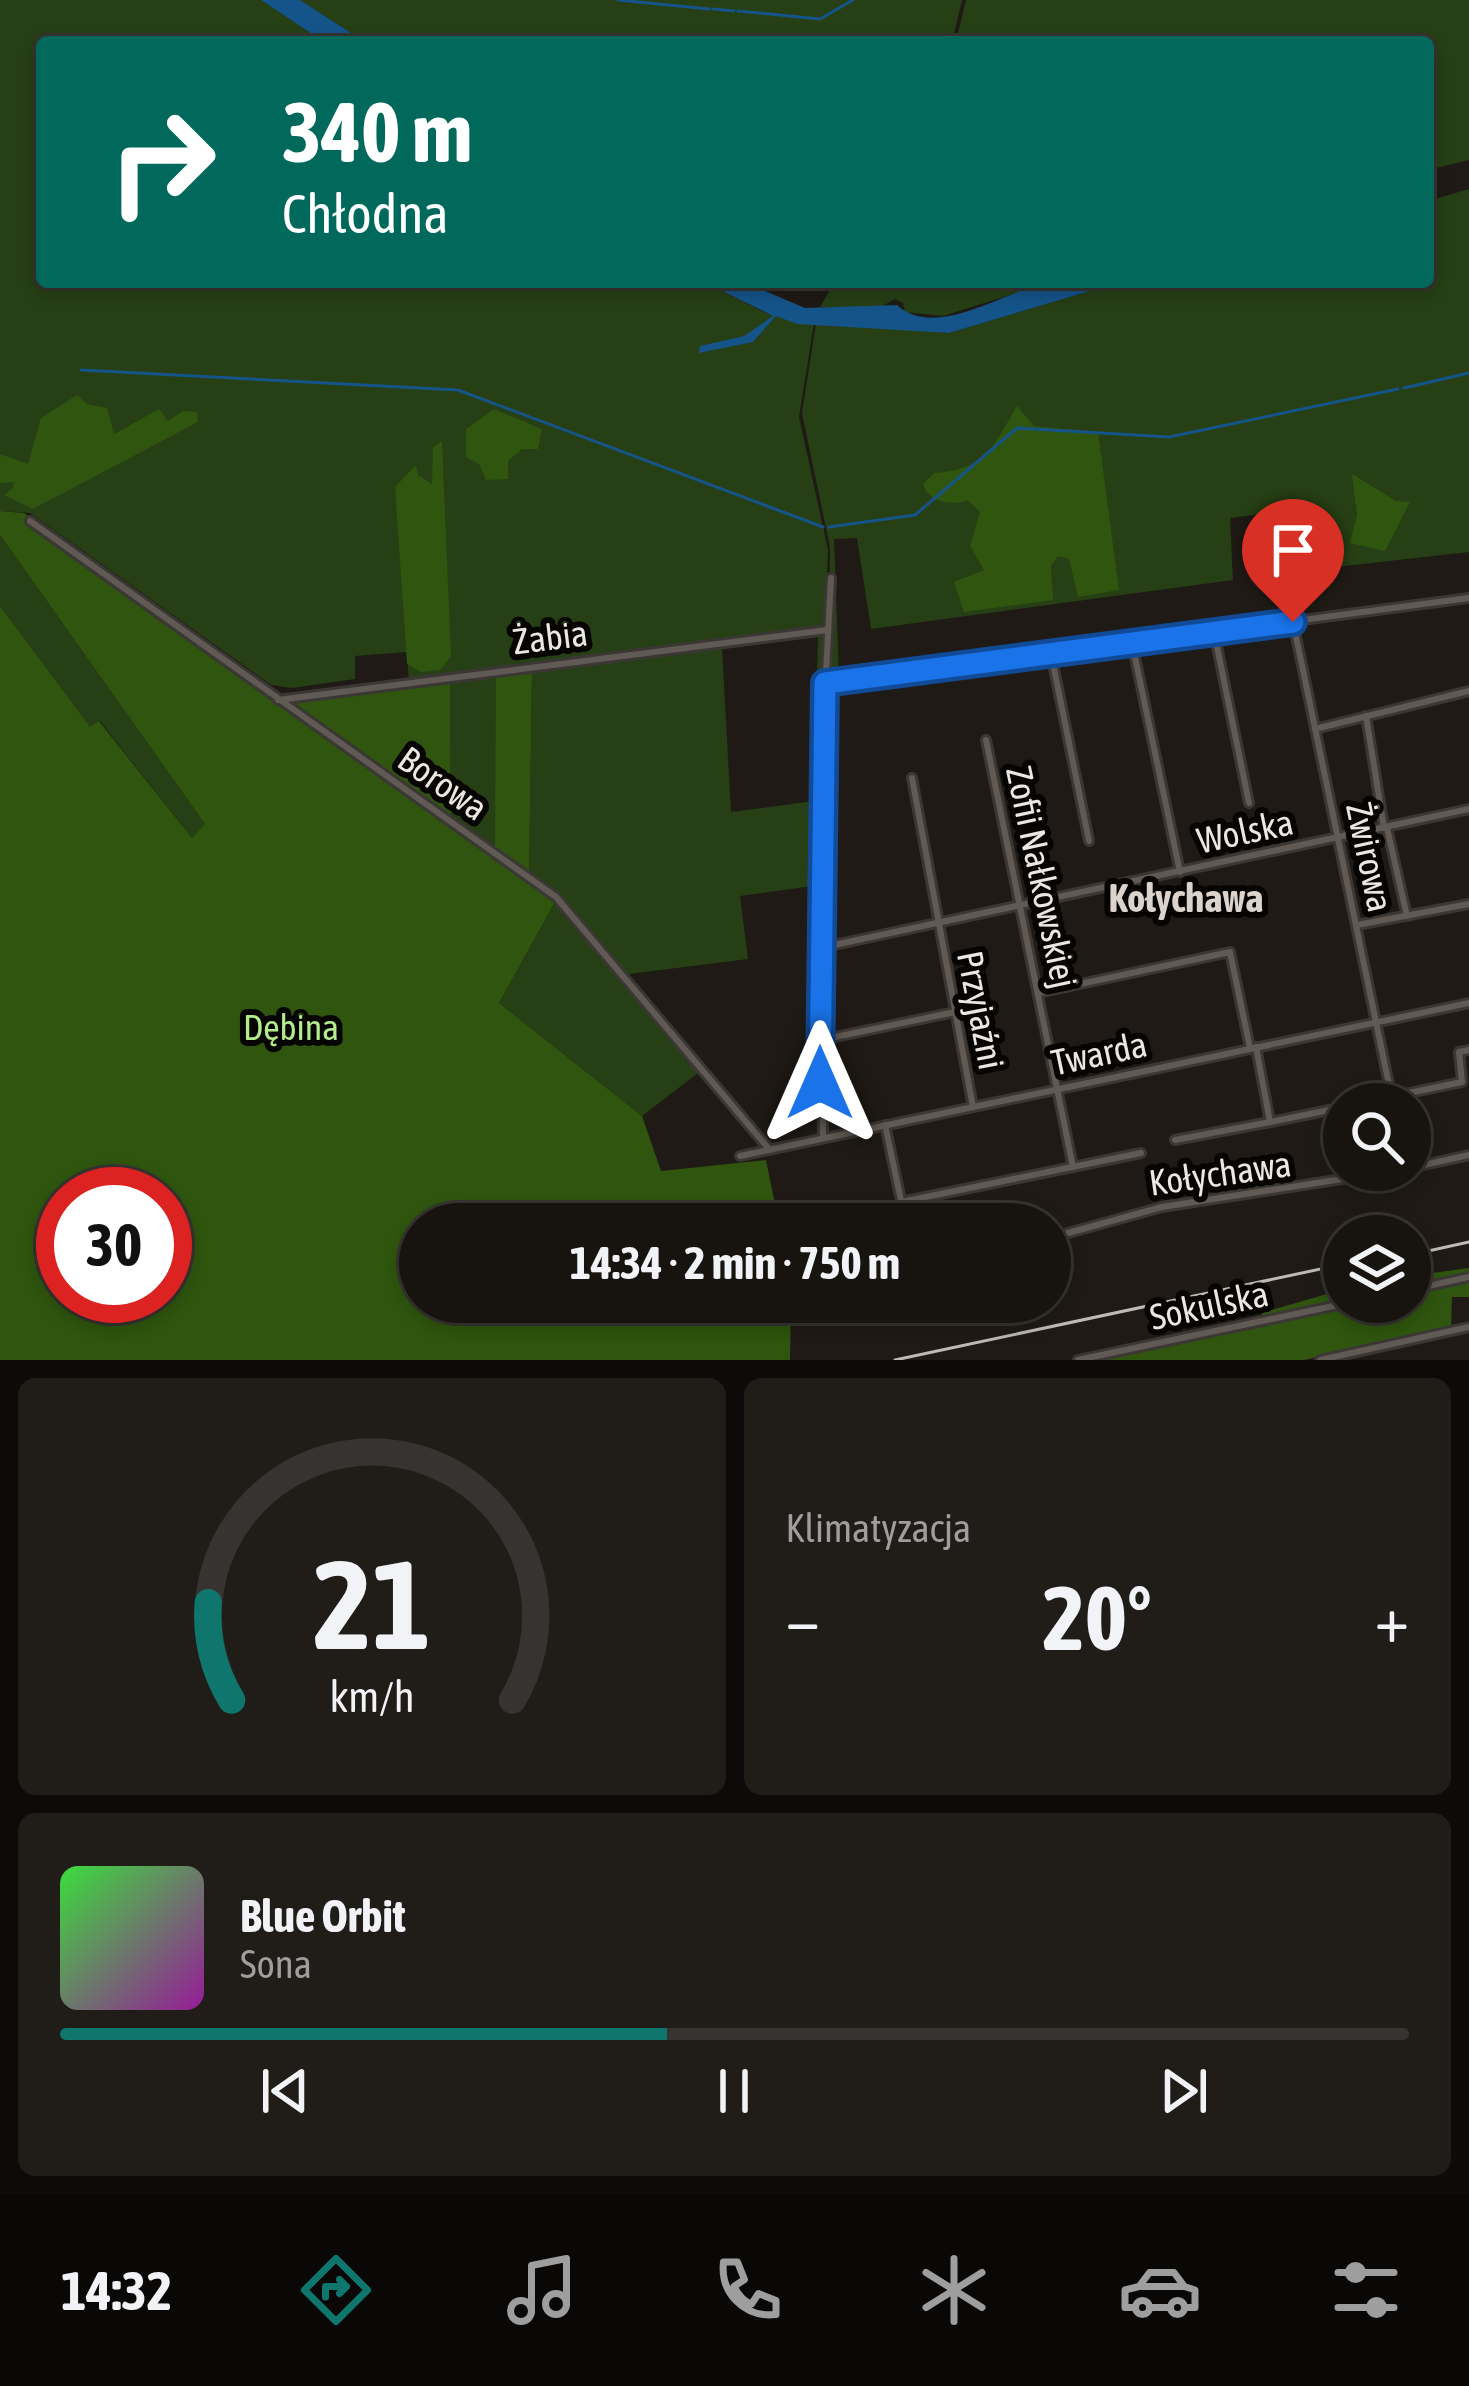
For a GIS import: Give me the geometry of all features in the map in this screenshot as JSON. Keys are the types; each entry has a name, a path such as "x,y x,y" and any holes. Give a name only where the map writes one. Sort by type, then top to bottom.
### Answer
{"street":[{"name":"Borowa","path":"30,521 556,897 769,1149"},
{"path":"823,1138 820,948 831,578"},
{"path":"825,683 1469,598"},
{"name":"Żwirowa","path":"1293,622 1389,1083"},
{"name":"Żabia","path":"278,700 829,630"},
{"path":"1214,632 1249,802"},
{"path":"1132,643 1180,872"},
{"path":"1051,654 1089,841"},
{"path":"1316,728 1469,692"},
{"path":"1366,716 1385,828 1407,916"},
{"name":"Zofii Nałkowskiej","path":"986,740 1073,1167"},
{"name":"Przyjaźni","path":"912,778 973,1107"},
{"name":"Wolska","path":"820,948 1469,809"},
{"path":"1358,926 1469,904"},
{"path":"1038,993 1230,952 1270,1122"},
{"name":"Twarda","path":"740,1156 1469,1003"},
{"path":"821,1040 955,1012"},
{"path":"1431,1090 1462,1082 1459,1052 1469,1050"},
{"path":"1175,1140 1323,1111"},
{"path":"885,1125 901,1202 1141,1153"},
{"path":"1431,1163 1469,1155"},
{"name":"Kołychawa","path":"1071,1232 1149,1209 1323,1182"},
{"path":"1431,1285 1469,1277"},
{"name":"Sokulska","path":"1078,1360 1323,1308"},
{"path":"1320,1360 1469,1327"}],"green space":[{"path":"0,0 261,0 315,36 36,36 36,288 716,288 768,314 814,323 799,417 828,550 823,676 817,678 818,635 722,649 731,812 814,801 813,886 740,896 748,959 629,974 706,1067 642,1116 499,1003 555,902 529,883 532,672 496,676 496,848 451,817 450,682 409,685 407,652 355,656 355,679 292,688 271,685 30,513 0,511"},
{"path":"300,0 962,0 953,36 356,36"},
{"path":"966,0 1469,0 1469,160 1434,169 1434,36 957,36"},
{"path":"1469,189 1469,552 1292,572 1279,512 1230,518 1233,580 871,629 857,538 834,539 839,676 829,676 830,547 802,413 816,323 949,333 1100,288 1434,288 1434,199"},
{"path":"1032,288 943,316 905,312 903,303 895,299 879,308 820,307 830,290"},
{"path":"77,395 87,404 107,408 114,434 159,409 168,421 183,411 197,412 198,422 33,509 4,495 14,487 13,482 0,483 0,454 28,464 41,418"},
{"path":"1017,406 1034,426 1098,432 1119,590 1078,597 1069,559 1058,556 1051,566 1053,600 964,612 954,582 984,570 970,546 980,512 967,500 941,501 923,484 934,473 977,461 994,444"},
{"path":"494,409 542,429 538,449 522,449 508,461 508,479 486,480 479,464 466,457 466,429"},
{"path":"442,441 451,656 440,670 421,672 407,664 395,487 416,465 418,475 432,484 433,447"},
{"path":"1352,474 1396,501 1410,502 1385,551 1350,543 1357,515"},
{"name":"Dębina","path":"0,511 24,513 287,701 450,681 451,816 495,847 496,675 532,671 529,883 555,902 499,1003 642,1116 661,1171 766,1160 775,1203 399,1203 399,1323 791,1323 790,1360 0,1360 0,606 90,727 99,721 192,838 205,824 0,535"},
{"path":"0,535 206,825 192,838 100,721 90,728 0,606"},
{"path":"1469,1268 1469,1297 1452,1297 1451,1327 1304,1360 1089,1360 1267,1326 1261,1313 1323,1295 1323,1323 1431,1323 1431,1273"}],"water":[{"path":"261,0 300,0 356,36 315,36"},
{"path":"716,288 758,288 805,308 897,305 913,315 932,318 974,309 1030,288 1100,288 949,333 797,324 776,316 753,342 699,353 700,346 744,336 773,316"}],"waterway":[{"path":"618,0 709,9"},
{"path":"738,11 820,19 853,0"},
{"path":"713,9 734,11"},
{"path":"81,370 458,390 823,527"},
{"path":"1404,388 1469,373"},
{"path":"829,527 915,515 1017,428 1169,437 1398,389"}],"railway":[{"path":"1431,1250 1469,1242"},
{"path":"895,1360 1323,1268"}],"district":[{"name":"Kołychawa","path":"1186,898"}],"route":[{"path":"820,1083 820,788 825,683 1293,622"}]}
